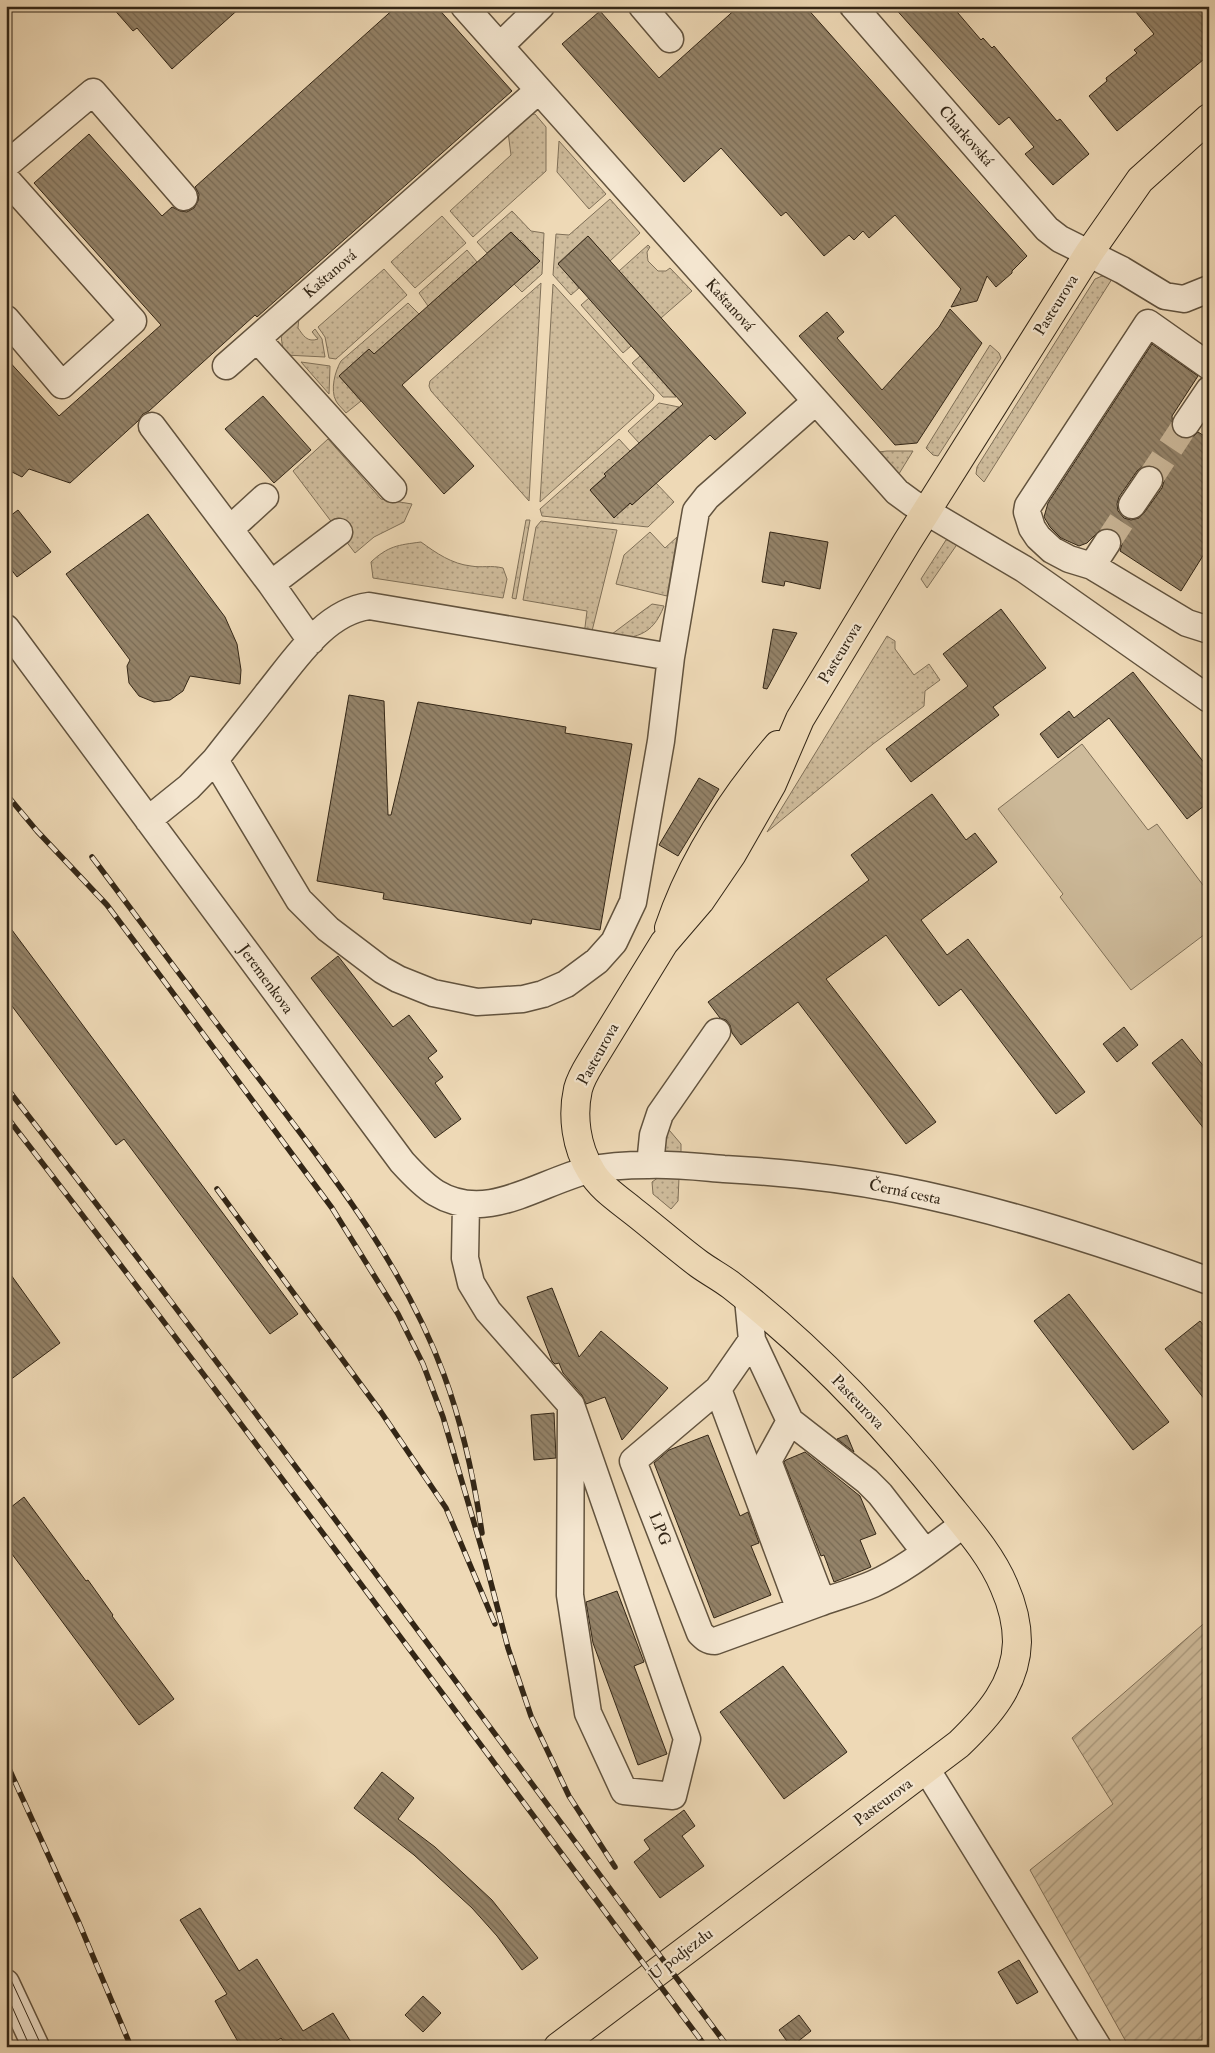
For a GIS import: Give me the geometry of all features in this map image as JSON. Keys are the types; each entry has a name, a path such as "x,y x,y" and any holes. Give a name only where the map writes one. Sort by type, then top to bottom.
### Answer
{"main road":[{"name":"Pasteurova","path":"804,1862 927,1770 959,1744 983,1721 1002,1696 1013,1669 1017,1643 1014,1612 1004,1585 990,1560 964,1524 884,1428 807,1351 748,1299 731,1285 701,1266 621,1201 590,1170 580,1147 578,1136 576,1121 578,1088 587,1069 664,943 700,901 732,854 772,784 800,719 1090,252 1140,180 1209,118"},
{"name":"U podjezdu","path":"558,2047 804,1862"}],"street":[{"name":"Kaštanová","path":"464,6 897,492 927,512"},
{"path":"500,46 541,6"},
{"path":"642,6 670,39"},
{"name":"Charkovská","path":"853,6 1047,229 1060,239 1090,252 1141,280 1165,296 1184,299 1209,289"},
{"name":"Kaštanová","path":"226,366 539,90"},
{"path":"6,165 92,92 184,197"},
{"path":"6,179 133,320 62,384 6,319"},
{"path":"1209,366 1148,323 1028,506 1027,512 1032,528 1044,543 1059,555 1092,566 1187,623 1209,630"},
{"path":"257,339 392,490"},
{"path":"1186,424 1209,390"},
{"path":"215,760 299,900 328,929 382,970 433,994 477,1002 525,999 557,989 583,973 614,942 624,924 636,889 661,741 671,657 696,511 707,497 815,402"},
{"path":"152,426 271,584 311,641"},
{"path":"1132,505 1149,480"},
{"path":"230,529 265,497"},
{"path":"927,512 1024,570 1209,698"},
{"path":"271,584 339,532"},
{"path":"1092,566 1107,543"},
{"path":"148,820 189,787 215,760 311,641 337,618 360,608 369,606 671,657"},
{"name":"Jeremenkova","path":"6,628 402,1162 423,1184 435,1193 448,1199 466,1204 487,1205 590,1170"},
{"path":"650,1165 653,1136 660,1114 717,1032"},
{"name":"Černá cesta","path":"590,1170 650,1165 765,1171 894,1188 1079,1236 1209,1281"},
{"path":"466,1204 464,1258 471,1282 488,1311 571,1405 687,1740 672,1796 624,1792 588,1713 570,1594 571,1405"},
{"path":"748,1299 752,1340 790,1421 867,1481 880,1494 925,1552"},
{"name":"LPG","path":"752,1340 718,1389 633,1461 700,1632 705,1638 715,1641 811,1606"},
{"path":"718,1389 811,1606"},
{"path":"790,1421 768,1461 811,1606"},
{"path":"811,1606 873,1584 925,1552 964,1524"},
{"path":"927,1770 1098,2047"},
{"path":"6,1983 36,2047"}],"shaded area":[{"path":"535,114 546,127 546,171 473,237 450,211 511,155 508,132 529,115"},
{"path":"559,141 606,194 589,209 557,172"},
{"path":"610,199 640,233 610,261 588,236 558,263 579,288 571,295 553,275 556,234 569,235"},
{"path":"512,211 531,231 544,233 542,274 522,292 514,284 539,262 521,240 511,232 487,253 477,242"},
{"path":"442,216 466,243 415,288 391,262"},
{"path":"648,245 650,247 647,252 648,261 658,271 666,271 670,268 692,291 661,318 619,271"},
{"path":"467,250 477,262 428,306 419,293"},
{"path":"384,269 407,295 336,359 329,358 325,337 318,327"},
{"path":"1102,276 1112,279 984,482 976,474 977,467 1095,279"},
{"path":"541,283 529,501 431,391 429,386 430,381"},
{"path":"553,284 654,395 653,400 540,502"},
{"path":"589,298 631,346 623,353 581,305"},
{"path":"408,303 419,314 374,354 369,349 339,376 361,401 346,413 336,401 333,392 335,375 341,361"},
{"path":"299,317 298,328 304,336 311,340 318,339 312,332 315,329 322,339 325,357 285,355 282,341 283,333"},
{"path":"990,345 999,353 1001,358 938,456 933,455 926,448"},
{"path":"640,356 676,397 663,397 632,363"},
{"path":"301,362 330,366 329,394"},
{"path":"659,403 679,407 639,443 628,431"},
{"path":"328,439 381,499 412,504 404,522 374,537 355,553 293,471"},
{"path":"619,439 630,451 607,477 604,477 590,490 614,517 629,505 629,502 632,505 656,483 674,502 648,527 542,516 540,509"},
{"path":"913,451 897,477 878,452"},
{"path":"526,520 530,520 516,599 512,598"},
{"path":"541,521 617,530 591,635 584,635 587,611 523,600 536,527"},
{"path":"650,532 665,548 677,537 667,596 616,584 624,555"},
{"path":"946,540 953,540 958,543 927,588 921,579"},
{"path":"421,542 438,554 457,563 475,567 503,568 507,579 503,598 373,578 371,562 377,557 394,547"},
{"path":"652,604 664,606 654,624 648,630 633,637 604,640"},
{"path":"887,636 895,641 895,649 914,675 929,664 940,680 925,691 924,706 873,744 767,832"},
{"path":"1082,744 1148,830 1157,824 1209,893 1209,931 1131,990 1060,897 1063,894 998,809"},
{"path":"664,1124 681,1144 681,1155 658,1152"},
{"path":"659,1177 679,1178 678,1201 671,1209 653,1194 652,1182"},
{"path":"1209,1619 1209,2047 1129,2047 1030,1870 1113,1804 1072,1738"}],"building":[{"path":"111,6 242,6 172,69 137,28 133,31"},
{"path":"397,6 436,6 512,91 257,317 255,315 149,411 143,414 138,421 70,483 29,469 22,477 12,472 6,466 6,358 59,416 161,325 34,183 89,134 162,216 172,207 187,212 194,208 198,201 199,194 195,187"},
{"path":"739,6 805,6 1027,256 1012,273 996,287 987,276 977,301 951,307 961,289 895,215 869,238 863,231 854,240 849,235 824,256 786,212 781,216 721,148 684,182 562,44 600,11 659,78"},
{"path":"893,6 952,6 981,40 983,38 992,48 994,46 1057,121 1060,119 1089,154 1053,185 1025,154 1034,147 1009,117 999,125"},
{"path":"1131,6 1209,6 1209,55 1117,131 1089,96 1107,81 1106,78 1137,53 1134,50 1154,34"},
{"path":"511,232 540,261 402,385 474,466 444,494 339,376 369,349 374,354"},
{"path":"588,236 746,413 715,440 710,435 632,505 630,503 614,518 590,490 606,476 604,474 683,404 558,264"},
{"path":"950,309 982,343 917,443 895,445 799,336 827,312 844,332 837,338 882,390 939,327"},
{"path":"1152,344 1198,376 1172,416 1173,431 1177,436 1184,439 1192,438 1198,432 1209,439 1209,546 1181,591 1120,551 1121,537 1115,530 1101,529 1087,543 1079,546 1061,538 1050,527 1044,517 1048,503","holes":["1143,466 1157,467 1162,473 1164,481 1162,488 1139,518 1131,520 1124,518 1118,511 1119,497 1137,471"]},
{"path":"263,396 311,450 274,483 225,429"},
{"path":"18,510 51,552 17,577 6,563 6,519"},
{"path":"148,514 225,617 237,644 241,670 240,684 190,676 183,691 170,700 154,702 139,696 129,683 127,666 130,660 66,574"},
{"path":"770,532 828,542 820,589 785,581 784,586 762,582"},
{"path":"1001,609 1046,668 993,707 999,715 911,782 886,749 968,686 943,654"},
{"path":"773,629 797,633 767,689 763,688"},
{"path":"1133,672 1209,769 1209,802 1187,819 1109,718 1058,758 1040,734 1069,711 1074,718"},
{"path":"349,695 384,701 388,815 391,815 418,702 566,727 565,733 632,744 600,930 532,919 531,924 383,899 384,893 317,881"},
{"path":"699,778 719,789 678,856 659,845"},
{"path":"932,794 966,840 975,833 997,862 921,920 947,955 968,939 1085,1092 1056,1114 961,989 939,1006 886,935 826,979 936,1122 906,1144 798,1002 741,1045 732,1033 730,1025 726,1020 720,1018 708,1002 869,880 851,855"},
{"path":"6,922 298,1314 270,1334 124,1139 116,1145 6,998"},
{"path":"338,956 393,1027 409,1015 437,1051 428,1058 443,1077 435,1083 461,1119 435,1138 311,978"},
{"path":"1124,1027 1138,1045 1117,1062 1103,1044"},
{"path":"1182,1039 1209,1073 1209,1135 1152,1063"},
{"path":"6,1268 60,1343 6,1383"},
{"path":"552,1288 579,1357 601,1331 668,1388 622,1440 605,1397 586,1404 582,1395 563,1373 559,1363 555,1364 552,1361 527,1297"},
{"path":"1069,1294 1169,1422 1133,1450 1034,1321"},
{"path":"1200,1321 1209,1332 1209,1405 1165,1349"},
{"path":"554,1413 556,1458 534,1460 531,1415"},
{"path":"708,1435 740,1516 748,1512 759,1543 751,1546 771,1595 714,1618 654,1463 669,1450"},
{"path":"847,1435 854,1452 837,1439"},
{"path":"805,1452 860,1496 876,1534 860,1540 871,1567 834,1582 824,1555 821,1556 784,1462"},
{"path":"24,1497 86,1581 88,1580 112,1616 174,1699 139,1725 6,1546 6,1511"},
{"path":"617,1591 644,1662 634,1666 667,1754 638,1765 593,1643 586,1602"},
{"path":"783,1666 847,1752 784,1799 720,1712"},
{"path":"382,1772 414,1798 398,1819 435,1847 492,1900 538,1958 522,1970 497,1936 472,1908 414,1855 354,1808"},
{"path":"684,1810 695,1826 682,1836 704,1866 660,1898 634,1862 650,1849 644,1840"},
{"path":"200,1908 239,1971 257,1959 303,2031 333,2013 354,2047 277,2047 284,2042 281,2038 267,2047 241,2047 215,2001 227,1994 180,1920"},
{"path":"1019,1960 1038,1992 1017,2004 998,1972"},
{"path":"423,1996 441,2013 423,2032 405,2015"},
{"path":"799,2015 811,2031 791,2047 779,2030"}],"tunnel":[{"path":"1149,480 1186,424"},
{"path":"1107,543 1132,505"}],"tram line":[{"path":"6,1969 42,2047"},
{"path":"6,1993 30,2047"}],"railway":[{"path":"6,794 37,831 107,905 332,1208 398,1314 423,1364 443,1417 485,1560 508,1648 531,1716 569,1796 615,1867"},
{"path":"92,857 337,1182 386,1256 427,1334 451,1394 467,1453 482,1533"},
{"path":"6,1087 189,1325 728,2047"},
{"path":"6,1116 271,1463 706,2047"},
{"path":"217,1189 381,1412 446,1508 495,1624"},
{"path":"6,1762 79,1923 131,2047"}]}
